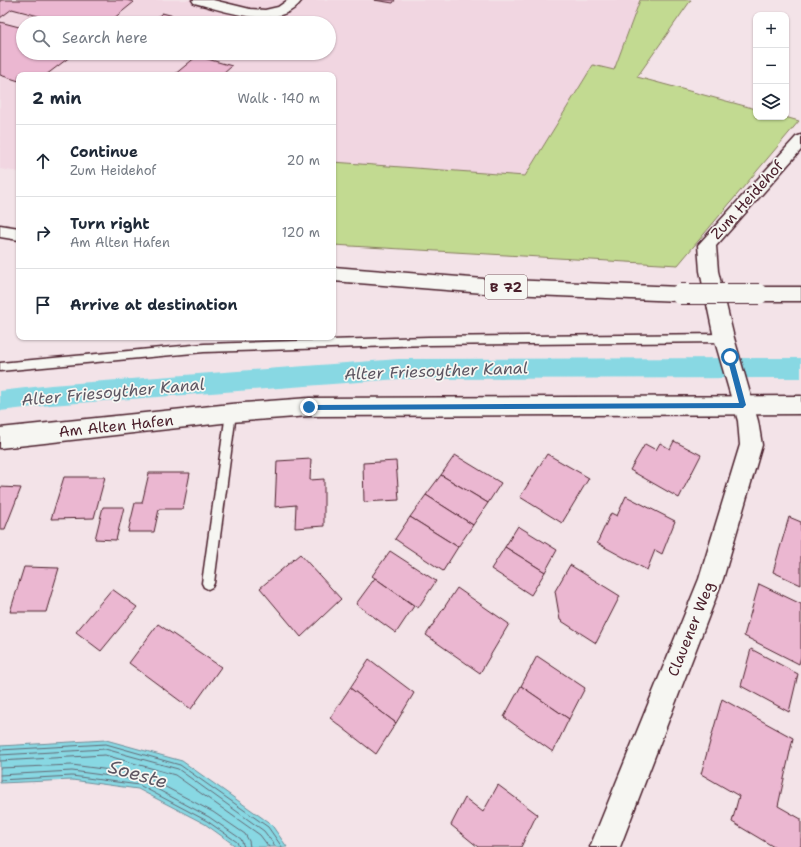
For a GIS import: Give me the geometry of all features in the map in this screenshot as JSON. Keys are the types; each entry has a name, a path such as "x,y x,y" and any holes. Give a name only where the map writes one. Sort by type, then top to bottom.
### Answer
{"main road":[{"path":"0,231 16,234"},
{"name":"B 72","path":"336,274 484,286 680,294 801,294"},
{"name":"Am Alten Hafen","path":"0,438 231,413 309,407 801,405"}],"street":[{"path":"198,0 255,13 266,14 289,6 296,0"},
{"name":"Zum Heidehof","path":"743,405 724,338 709,271 707,245 801,140"},
{"name":"Clauener Weg","path":"605,847 711,579 751,445 748,421 743,405"}],"lane":[{"path":"0,367 204,348 428,341 724,338"},
{"path":"208,583 231,413"}],"shaded area":[{"path":"0,0 640,0 614,70 593,65 525,177 336,162 336,72 16,72 16,172 0,169"}],"green space":[{"path":"640,0 691,0 637,77 753,108 753,120 789,120 789,118 799,121 678,265 336,245 336,162 525,176 593,65 614,70"}],"water":[{"name":"Soeste","path":"106,740 182,761 271,824 287,847 237,847 205,824 138,789 72,780 0,783 0,746"}],"building":[{"path":"0,0 126,0 134,2 117,16 38,16 12,9 0,18"},
{"path":"374,0 395,0 393,3"},
{"path":"162,13 174,16 159,16"},
{"path":"0,22 16,26 16,60 66,60 50,72 16,72 16,80 0,75"},
{"path":"192,60 211,60 232,66 225,72 178,72"},
{"path":"674,441 701,455 679,498 630,470 645,444 656,450 660,443 670,449"},
{"path":"547,454 589,478 562,523 520,497"},
{"path":"455,455 501,483 488,503 441,475"},
{"path":"311,459 310,480 324,479 324,526 295,528 296,505 275,507 277,461"},
{"path":"396,461 399,500 364,502 363,463"},
{"path":"149,473 190,473 183,509 159,509 154,532 128,532 135,503 142,503"},
{"path":"441,475 488,503 473,525 426,495"},
{"path":"64,477 105,477 94,518 51,519"},
{"path":"0,487 21,488 5,529 0,529"},
{"path":"426,495 473,525 458,547 410,517"},
{"path":"626,496 675,521 662,554 655,550 647,570 597,543 611,513 617,516"},
{"path":"103,507 124,507 116,540 95,539"},
{"path":"410,517 458,547 443,571 395,539"},
{"path":"789,517 801,522 801,585 773,572"},
{"path":"518,526 557,550 545,572 505,547"},
{"path":"505,547 545,572 531,595 491,569"},
{"path":"390,551 436,581 418,608 372,576"},
{"path":"300,554 341,599 301,637 260,588"},
{"path":"570,565 620,596 596,643 560,620 555,591"},
{"path":"24,567 59,568 46,612 10,612"},
{"path":"375,578 414,606 396,633 356,604"},
{"path":"759,584 801,604 801,656 799,664 744,636"},
{"path":"457,588 509,624 480,673 426,635"},
{"path":"112,589 137,607 101,651 76,632"},
{"path":"158,624 221,667 191,709 129,663"},
{"path":"751,649 798,674 789,712 741,686"},
{"path":"537,656 585,688 569,719 521,686"},
{"path":"369,659 414,693 396,723 350,688"},
{"path":"521,686 569,719 553,752 504,717"},
{"path":"350,688 396,723 376,754 330,718"},
{"path":"722,699 793,738 778,806 801,819 801,847 774,847 732,822 739,796 701,774"},
{"path":"498,785 537,814 521,847 478,847 451,825 465,798 483,812"}],"waterway":[{"name":"Alter Friesoyther Kanal","path":"0,401 51,395 399,369 801,368"}],"route":[{"path":"309,407 743,405 730,357"}]}
